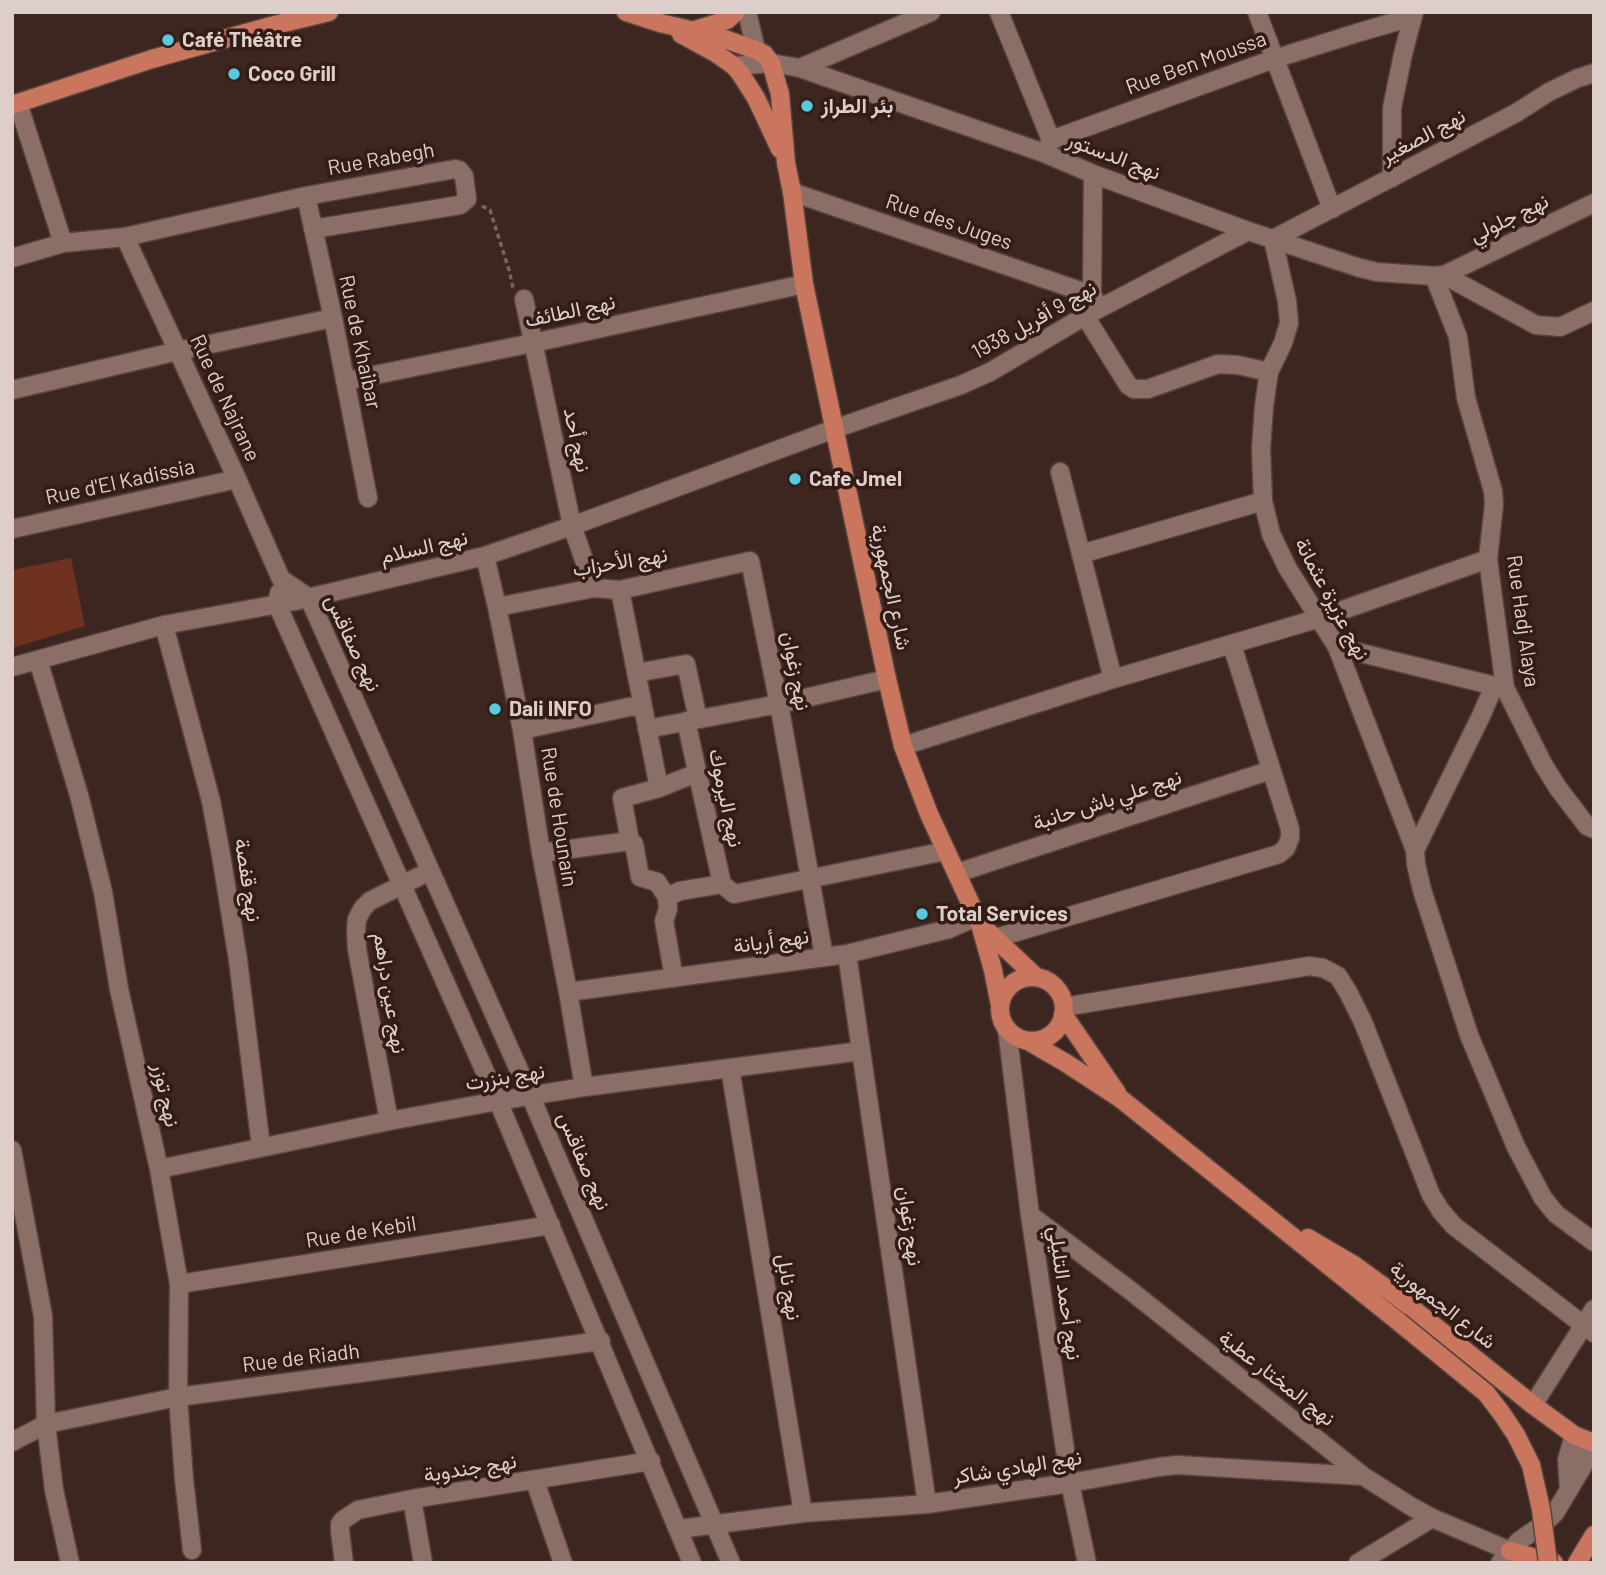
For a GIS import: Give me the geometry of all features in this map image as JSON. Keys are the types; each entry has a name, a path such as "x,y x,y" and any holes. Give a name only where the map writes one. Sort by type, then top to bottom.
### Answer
{"main road":[{"path":"15,104 152,59 329,12"},
{"path":"626,12 695,30 764,54 771,63 780,94 786,163"},
{"path":"695,30 727,20 736,12"},
{"path":"660,23 714,51 734,66 756,98 786,163"},
{"name":"شارع الجمهورية","path":"786,163 804,284 903,746 929,814 978,920 1000,1005"},
{"path":"978,920 1035,977"},
{"path":"1028,1041 1047,1037 1055,1031 1063,1011 1062,999 1052,984 1035,977 1016,981 1003,996 1000,1005 1007,1029 1121,1099 1486,1393 1509,1424 1531,1465 1541,1509 1548,1563"},
{"path":"1063,1011 1121,1099"},
{"name":"شارع الجمهورية","path":"1259,1210 1354,1265 1532,1405 1592,1443"},
{"path":"1577,1563 1594,1535"},
{"path":"1505,1557 1554,1563"}],"street":[{"path":"747,12 756,50"},
{"path":"800,68 931,12"},
{"path":"999,12 1048,147"},
{"path":"1257,12 1332,209"},
{"path":"1392,178 1392,108 1413,15"},
{"name":"Rue Ben Moussa","path":"1048,147 1274,59 1413,15"},
{"name":"نهج الدستور","path":"734,66 771,63 800,68 1048,147 1093,174 1360,268 1439,276"},
{"name":"نهج الصغير","path":"1273,239 1516,113 1549,92 1594,73"},
{"path":"15,104 63,243"},
{"name":"Rue Rabegh","path":"125,237 306,196 455,169 464,176 467,199"},
{"path":"1093,174 1092,307 1128,385 1134,389 1148,389 1218,364 1238,365 1269,372"},
{"name":"Rue des Juges","path":"792,192 1092,307"},
{"name":"Rue de Khaibar","path":"306,196 368,498"},
{"path":"313,229 460,205 467,199"},
{"name":"نهج جلولي","path":"1439,276 1594,203"},
{"name":"نهج 9 أفريل 1938","path":"834,429 961,385 990,372 1092,307 1248,230"},
{"path":"12,258 63,243 125,237"},
{"name":"Rue de Najrane","path":"125,237 281,579"},
{"name":"نهج عزيزة عثمانة","path":"1273,239 1287,301 1289,323 1269,372 1264,406 1261,449 1263,501 1271,534 1288,569 1337,647 1415,850 1423,890 1469,1035 1517,1147 1543,1198 1556,1214 1594,1242"},
{"path":"1439,276 1536,325 1560,327 1593,313"},
{"name":"Rue Hadj Alaya","path":"1439,276 1458,337 1466,398 1493,491 1488,559 1500,687 1558,788 1587,826 1594,829"},
{"name":"نهج الطائف","path":"345,381 804,284"},
{"name":"نهج أحد","path":"524,299 572,526 594,588"},
{"path":"12,390 333,318"},
{"name":"نهج السلام","path":"12,667 164,625 309,598 485,556 834,429"},
{"path":"1060,472 1113,679"},
{"name":"Rue d'El Kadissia","path":"12,529 237,479"},
{"path":"1081,554 1263,501"},
{"name":"Rue de Hounain","path":"485,556 522,730 541,853 584,1087"},
{"path":"903,746 1113,679 1320,618 1488,559"},
{"name":"نهج الأحزاب","path":"497,607 594,588 620,590 750,561"},
{"name":"نهج زغوان","path":"750,561 779,704 824,957"},
{"path":"281,579 277,604 498,1101 692,1563"},
{"name":"نهج صفاقس","path":"281,579 309,598 531,1097 731,1563"},
{"path":"620,590 659,788"},
{"name":"نهج قفصة","path":"164,625 211,801 219,842 261,1147"},
{"path":"996,939 1279,854 1286,848 1290,828 1233,645"},
{"path":"1337,647 1500,687 1415,850"},
{"name":"نهج توزر","path":"38,660 79,795 103,892 119,989 159,1169 179,1284 178,1396 192,1550"},
{"name":"نهج اليرموك","path":"636,673 686,664 698,772 722,884"},
{"path":"647,729 779,704 887,679"},
{"path":"522,730 642,706"},
{"name":"نهج علي باش حانبة","path":"957,873 1271,770"},
{"path":"674,978 664,921 668,909 667,897 657,882 640,877 622,798 659,788 698,772"},
{"path":"541,853 630,841"},
{"path":"667,897 680,891 722,884 734,894 946,851"},
{"name":"نهج عين دراهم","path":"389,1121 357,949 356,930 363,908 370,901 430,871"},
{"name":"نهج أريانة","path":"568,992 847,954 978,920"},
{"name":"نهج زغوان","path":"847,954 927,1504"},
{"path":"1063,1011 1309,966 1323,968 1338,976 1363,1022 1431,1195 1441,1211 1454,1226 1588,1329"},
{"name":"نهج أحمد التليلي","path":"1007,1029 1030,1215 1070,1483 1087,1563"},
{"name":"نهج بنزرت","path":"159,1169 498,1101 584,1087 862,1051"},
{"name":"نهج نابل","path":"730,1068 803,1513"},
{"path":"12,1150 43,1316 46,1424 54,1490 70,1563"},
{"name":"نهج المختار عطية","path":"1030,1215 1131,1291 1363,1476 1412,1507 1505,1557"},
{"name":"Rue de Kebil","path":"179,1284 551,1224"},
{"path":"12,1255 32,1254"},
{"path":"1532,1405 1588,1329 1594,1309"},
{"name":"Rue de Riadh","path":"12,1442 46,1424 178,1396 601,1341"},
{"path":"1569,1490 1567,1460 1574,1434"},
{"path":"1505,1557 1519,1541 1555,1513 1583,1466 1592,1443"},
{"name":"نهج جندوبة","path":"344,1563 340,1524 358,1510 651,1461"},
{"name":"نهج الهادي شاكر","path":"679,1529 803,1513 927,1504 1177,1465 1363,1476"},
{"path":"535,1481 563,1563"},
{"path":"412,1499 423,1563"},
{"path":"1357,1563 1432,1518"}],"path":[{"path":"467,199 490,210 513,290 524,299"}],"shaded area":[{"path":"71,558 85,626 12,648 12,570"}],"place":[{"name":"Café Théâtre","path":"168,40"},
{"name":"Coco Grill","path":"234,74"},
{"name":"بئر الطراز","path":"807,106"},
{"name":"Cafe Jmel","path":"795,479"},
{"name":"Dali INFO","path":"495,709"},
{"name":"Total Services","path":"922,914"}]}
